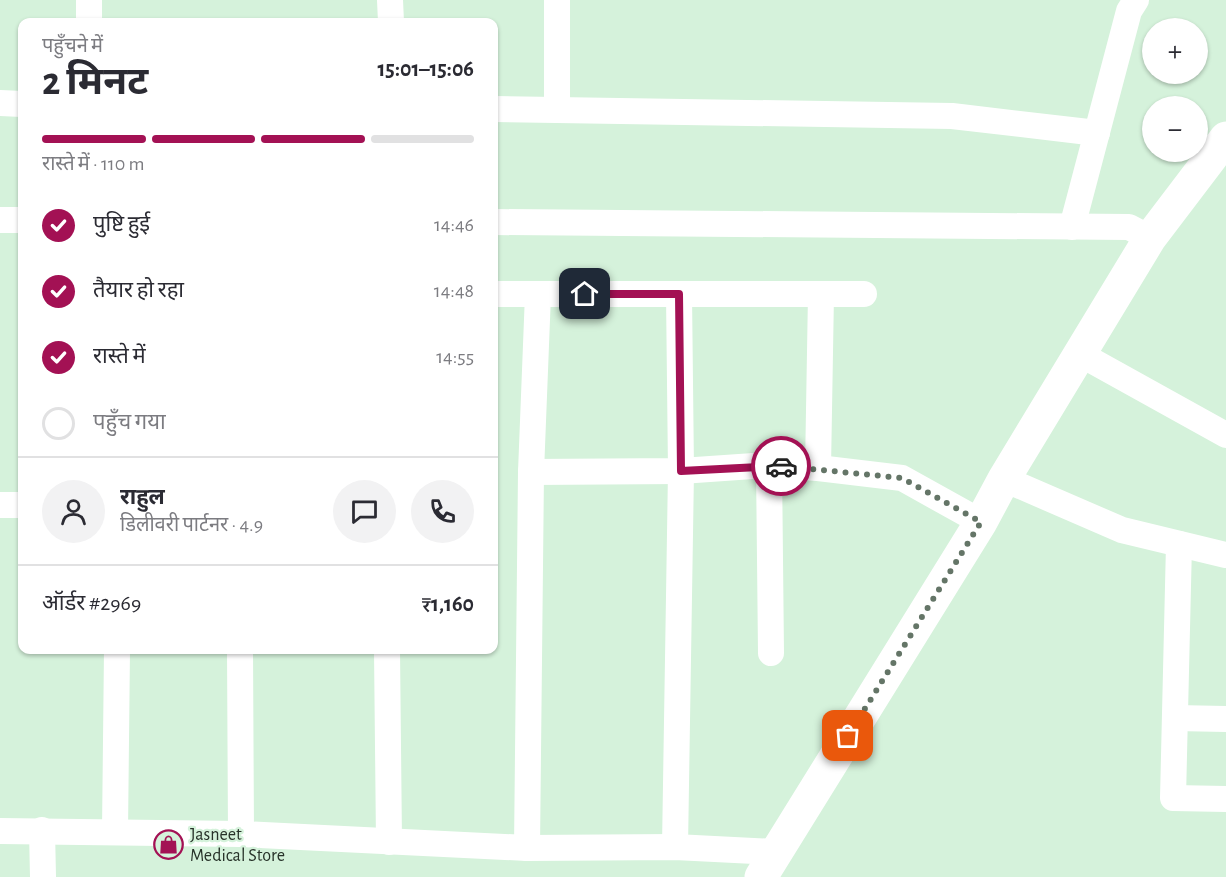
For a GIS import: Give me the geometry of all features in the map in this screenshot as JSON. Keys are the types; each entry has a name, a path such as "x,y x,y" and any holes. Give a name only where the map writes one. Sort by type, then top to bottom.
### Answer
{"main road":[{"path":"768,865 981,522 1004,479 1150,238 1226,138"}],"street":[{"path":"89,0 89,18"},
{"path":"390,0 391,18"},
{"path":"557,0 557,109"},
{"path":"1072,227 1129,11 1136,0"},
{"path":"0,103 18,104"},
{"path":"498,109 952,116 1097,133"},
{"path":"0,220 18,220"},
{"path":"498,222 1129,227 1150,238"},
{"path":"498,294 864,294"},
{"path":"527,848 531,472 538,294"},
{"path":"675,847 681,471 679,294"},
{"path":"818,468 821,294"},
{"path":"1080,354 1226,435"},
{"path":"531,472 681,471 769,465 818,468 902,478 981,522"},
{"path":"769,465 771,653"},
{"path":"1004,479 1122,530 1226,555"},
{"path":"0,505 18,505"},
{"path":"1179,544 1173,798 1226,799"},
{"path":"114,831 117,654"},
{"path":"240,654 241,834"},
{"path":"387,654 389,842"},
{"path":"1175,718 1226,719"},
{"path":"42,830 43,877"},
{"path":"0,831 241,834 527,848 675,847 768,865"}],"way so far":[{"path":"781,466 902,478 981,522 848,736"}],"place":[{"name":"Jasneet Medical Store","path":"169,845"}],"route":[{"path":"585,294 679,294 681,471 781,466"}]}
